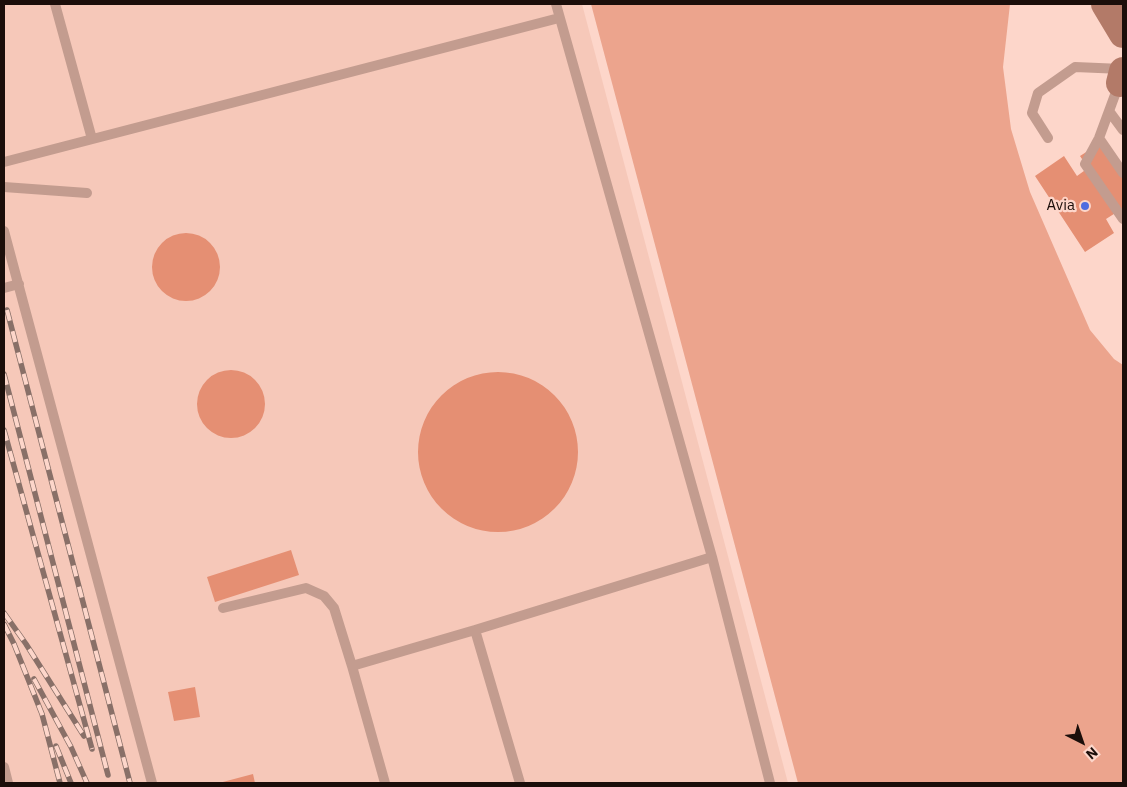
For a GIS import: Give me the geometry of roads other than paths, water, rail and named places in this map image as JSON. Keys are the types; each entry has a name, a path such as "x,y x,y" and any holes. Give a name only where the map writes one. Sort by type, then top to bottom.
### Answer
{"main road":[{"path":"1105,4 1123,34"}],"lane":[{"path":"55,4 92,139"},
{"path":"556,4 712,557 770,783"},
{"path":"4,162 559,18"},
{"path":"1048,138 1032,113 1038,93 1075,67 1122,78 1099,138 1085,164 1123,219"},
{"path":"1109,111 1123,130"},
{"path":"1099,138 1123,173"},
{"path":"4,186 87,193"},
{"path":"4,230 152,783"},
{"path":"4,288 19,284"},
{"path":"352,666 712,557"},
{"path":"223,608 306,588 324,596 334,608 386,783"},
{"path":"475,630 520,783"},
{"path":"4,767 8,783"}],"railway":[{"path":"7,310 130,783"},
{"path":"4,374 108,775"},
{"path":"4,430 92,749"},
{"path":"4,613 26,644 84,736"},
{"path":"4,624 42,714 60,783"},
{"path":"34,679 71,747 87,783"},
{"path":"56,746 71,783"}],"place":[{"name":"Avia","path":"1085,206"}]}
